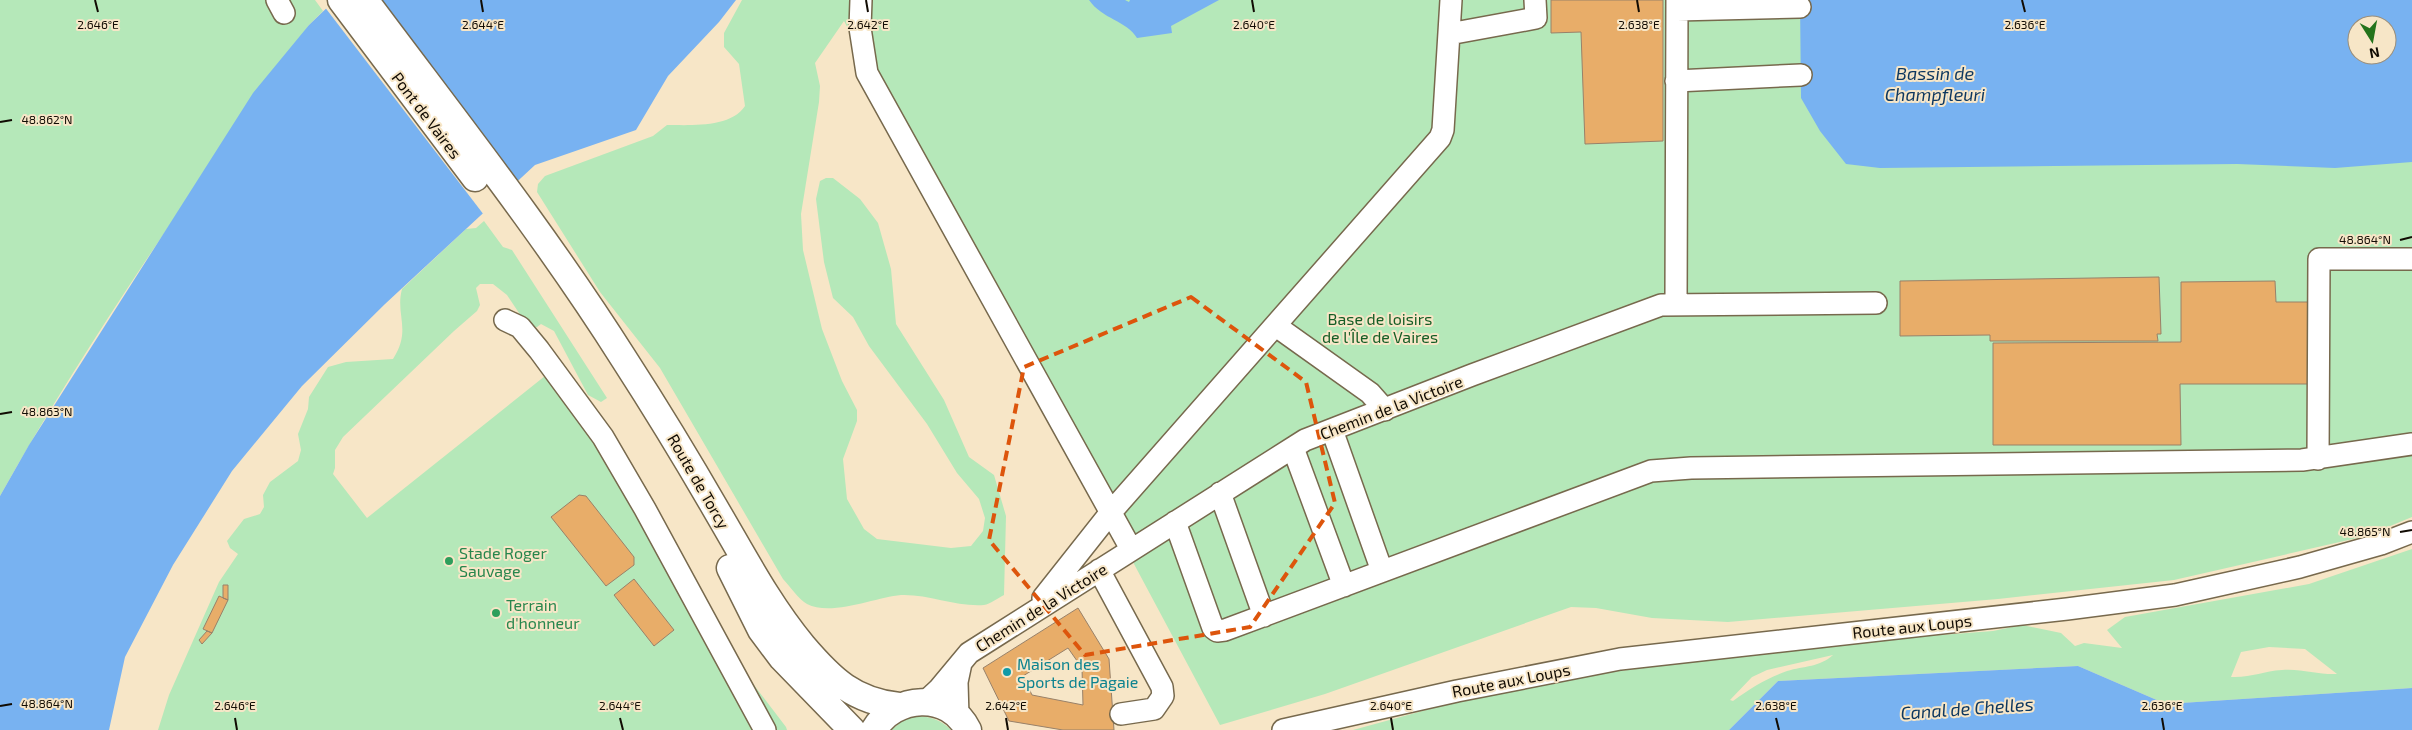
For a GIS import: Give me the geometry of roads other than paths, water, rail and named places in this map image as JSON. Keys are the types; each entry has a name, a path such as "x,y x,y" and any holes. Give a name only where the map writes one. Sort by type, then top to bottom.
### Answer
{"main road":[{"name":"Pont de Vaires","path":"341,0 522,224"},
{"name":"Pont de Vaires","path":"365,0 522,224"},
{"name":"Route de Torcy","path":"522,224 606,329 672,433 758,583 789,628 839,683 862,699 879,704 899,706"},
{"name":"Route de Torcy","path":"522,224 638,408 730,568 761,630 803,682 852,730"},
{"path":"874,730 881,719 899,706 910,703 925,702 943,706 963,724"}],"street":[{"path":"861,0 860,28 866,72 1132,549"},
{"path":"1034,610 1111,512 1440,138 1443,130 1451,0"},
{"path":"1449,34 1536,18 1535,0"},
{"path":"1676,304 1677,5 1800,7"},
{"path":"1676,81 1800,75"},
{"path":"2318,459 2319,259 2412,259"},
{"name":"Chemin de la Victoire","path":"925,702 969,653 1034,610 1305,440 1661,305 1876,303"},
{"path":"505,320 520,328 540,350 604,437 660,535 764,730"},
{"path":"1276,326 1370,393 1385,410"},
{"path":"1332,430 1382,572"},
{"path":"1175,522 1213,628 1217,631 1264,616 1651,471 1691,468 2318,459 2412,444"},
{"path":"1292,448 1344,586"},
{"path":"1220,493 1264,616"},
{"name":"Route aux Loups","path":"1409,702 1457,690 1620,659 2067,609 2175,595 2300,567 2381,544 2412,532"},
{"path":"1099,570 1162,687 1163,696 1154,709 1121,714"},
{"name":"Chemin de la Victoire","path":"961,663 957,682 963,724"},
{"path":"1283,730 1328,718 1409,702"},
{"path":"1331,730 1409,702"}],"water":[{"path":"335,0 736,0 719,22 668,76 636,130 535,165 385,304 302,386 232,471 173,565 125,657 109,730 0,730 0,496 29,445 253,93 309,25"},
{"path":"1089,0 1125,0 1129,2 1130,0 1219,0 1171,26 1172,33 1137,38 1133,32 1101,12"},
{"name":"Bassin de Champfleuri","path":"1800,0 2412,0 2412,162 2335,168 2237,164 1880,168 1846,164 1820,131 1801,98"},
{"name":"Canal de Chelles","path":"2078,666 2166,704 2412,688 2412,730 1729,730 1778,681"}],"place":[{"name":"Stade Roger Sauvage","path":"449,561"},
{"name":"Terrain d'honneur","path":"496,613"},
{"name":"Maison des Sports de Pagaie","path":"1007,672"}],"park label":[{"name":"Base de loisirs de l'Île de Vaires","path":"1380,327"}]}
